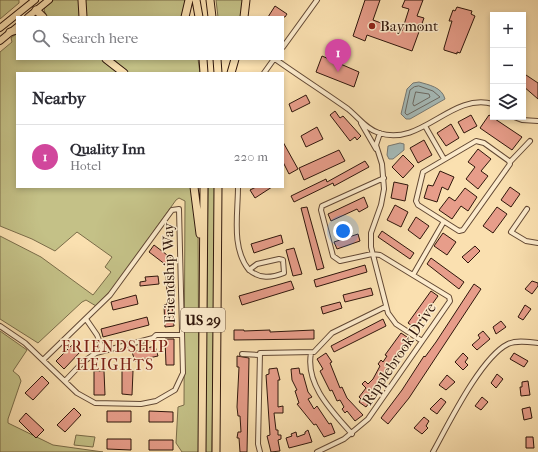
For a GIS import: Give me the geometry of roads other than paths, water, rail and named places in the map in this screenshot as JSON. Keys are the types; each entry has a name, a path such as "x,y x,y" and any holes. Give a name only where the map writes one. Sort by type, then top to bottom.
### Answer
{"highway":[{"path":"82,0 83,16"},
{"path":"185,16 188,0"},
{"path":"196,0 198,16"},
{"path":"210,0 212,16"},
{"path":"244,16 246,0"},
{"path":"36,10 42,16"},
{"path":"107,60 123,72"},
{"path":"203,60 204,72"},
{"path":"217,60 218,72"},
{"path":"231,72 235,60"},
{"path":"194,188 204,280"},
{"name":"US 29","path":"202,452 204,188"},
{"name":"US 29","path":"216,452 218,188"}],"main road":[{"path":"29,16 49,0"},
{"path":"0,28 30,1 36,10"},
{"path":"0,41 14,31"}],"street":[{"path":"284,46 317,0"},
{"path":"265,72 274,60"},
{"path":"276,60 348,109 368,127 380,134 403,135 425,126 466,104 479,102 490,104"},
{"path":"359,119 379,155"},
{"path":"522,120 538,121"},
{"path":"425,126 444,159"},
{"path":"380,134 376,145 384,178 381,206 371,233 372,254 385,307 396,324 422,341"},
{"path":"510,162 484,143 476,142 423,172 416,201 420,208 443,223 457,231 463,230 510,162 530,140"},
{"path":"372,254 340,261 334,259 321,207 324,204 384,178"},
{"path":"238,188 237,242 241,257 249,270 256,275 265,277 285,272 283,260 279,259 257,264 249,270"},
{"name":"Friendship Way","path":"0,326 25,343 82,398 95,403 141,404 156,401 176,390 182,378 181,211 177,208 172,210 110,295 43,360"},
{"path":"527,209 511,232 526,241 538,242"},
{"path":"413,275 443,223"},
{"name":"Ripplebrook Drive","path":"317,452 352,434 375,411 450,299 380,255 372,254"},
{"path":"242,354 259,355 264,352 311,353 316,350 332,333 385,307"},
{"path":"86,319 97,334 103,350"},
{"path":"65,381 83,362 103,350 153,338 156,335 182,335"},
{"path":"433,452 460,404 493,356 503,347 515,342 538,343"},
{"path":"311,353 310,372 319,391 334,414 352,434"},
{"path":"259,355 258,444 260,452"}],"water":[{"path":"419,82 438,89 445,99 410,119 406,119 401,114 407,89 413,83"},
{"path":"400,143 404,144 404,150 393,159 389,159 387,155 388,146"}],"place":[{"name":"Baymont","path":"372,26"},
{"name":"Quality Inn","path":"338,72"}],"district":[{"name":"FRIENDSHIP HEIGHTS","path":"115,355"}]}
